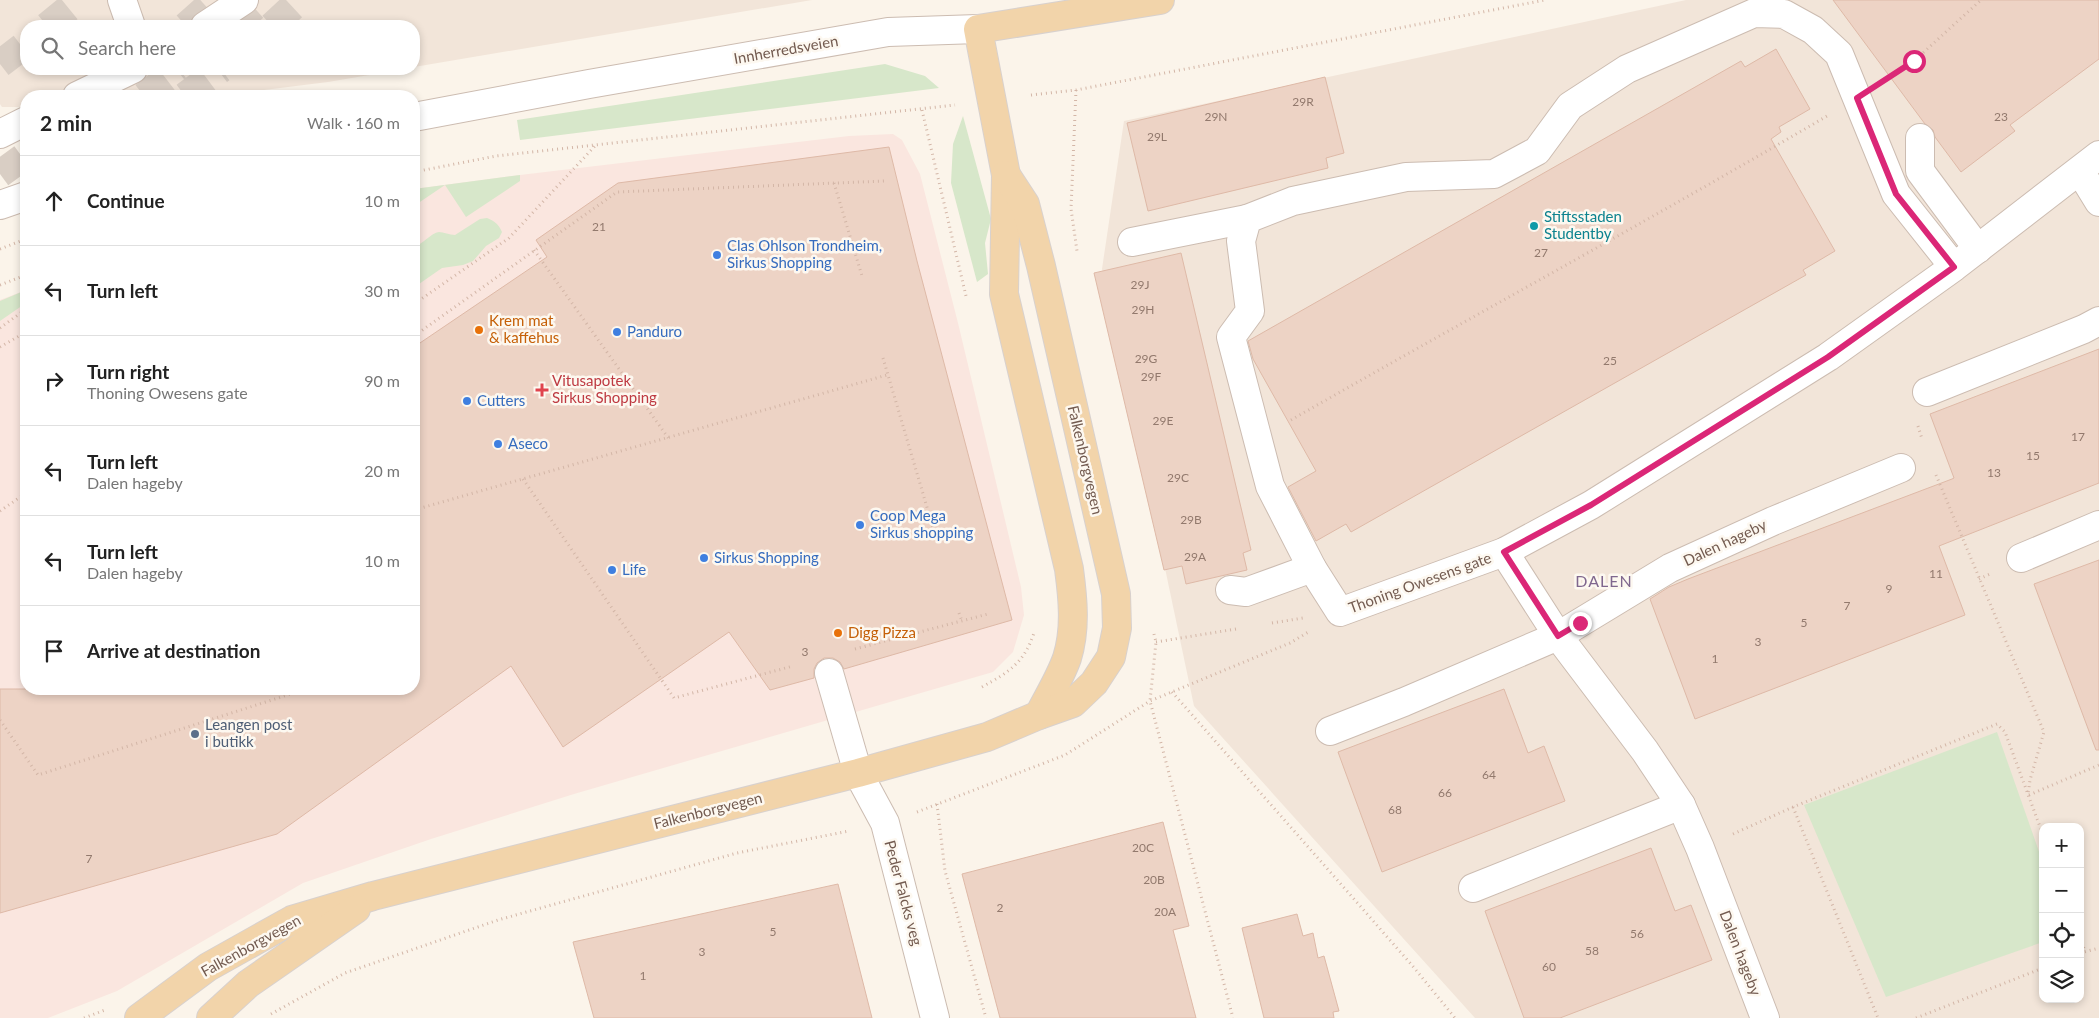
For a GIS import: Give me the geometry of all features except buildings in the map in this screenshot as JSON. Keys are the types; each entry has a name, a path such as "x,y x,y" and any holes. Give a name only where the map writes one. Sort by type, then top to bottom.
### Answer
{"main road":[{"name":"Innherredsveien","path":"978,29 1160,0"},
{"name":"Falkenborgvegen","path":"978,29 1006,175 1004,294 1069,569 1073,603 1072,637 1066,660 1039,715"},
{"name":"Falkenborgvegen","path":"139,1018 208,967 292,920 373,896 858,773 987,737 1073,703 1094,683 1111,657 1117,628 1116,594 1025,204 1006,175"},
{"name":"Falkenborgvegen","path":"211,1018 248,984 373,896"}],"street":[{"path":"122,0 129,20"},
{"path":"214,20 244,0"},
{"path":"1132,242 1247,219 1294,201 1406,177 1494,174 1537,151 1570,106 1628,69 1754,13 1784,14 1813,30 1839,54 1896,194 1954,267"},
{"name":"Innherredsveien","path":"420,116 589,84 888,32 978,29"},
{"path":"89,90 121,75"},
{"path":"0,134 20,124"},
{"path":"1920,138 1920,172 1978,249"},
{"path":"2089,163 2099,202"},
{"name":"Thoning Owesens gate","path":"1340,612 1504,552 1591,505 1828,357 1954,267 2089,163"},
{"path":"0,205 20,198"},
{"path":"1247,219 1241,241 1250,312 1231,337 1270,486 1312,568 1340,612"},
{"path":"1928,392 2084,329 2099,321"},
{"name":"Dalen hageby","path":"1330,731 1404,702 1558,636 1670,568 1773,521 1902,468"},
{"path":"2021,558 2099,525"},
{"name":"Dalen hageby","path":"1504,552 1558,636 1645,751 1681,805 1700,848 1765,1018"},
{"path":"1230,590 1246,592 1312,568"},
{"name":"Peder Falcks veg","path":"829,673 858,773 884,823 935,1018"},
{"path":"1473,888 1681,805"}],"path":[{"path":"1031,95 1076,90 1545,0"},
{"path":"1258,439 1491,306 1711,184 1857,98 1914,61 1981,0"},
{"path":"420,171 496,156 922,110 958,104"},
{"path":"922,110 967,301"},
{"path":"420,300 509,238 596,145"},
{"path":"420,332 617,192 886,181"},
{"path":"834,183 862,276"},
{"path":"0,249 20,241"},
{"path":"534,250 669,439"},
{"path":"0,285 20,278"},
{"path":"0,328 20,313"},
{"path":"0,347 20,335"},
{"path":"883,358 934,531"},
{"path":"420,508 669,439 887,375"},
{"path":"1914,417 1923,442"},
{"path":"1933,468 2044,732 2030,780 2028,795"},
{"path":"523,479 674,698 799,664"},
{"path":"0,511 20,497"},
{"path":"925,809 1065,755 1150,701 1290,643 1340,612"},
{"path":"959,613 962,621"},
{"path":"847,652 988,614"},
{"path":"982,687 1004,675 1019,663 1035,627"},
{"path":"1172,692 1411,964 1455,1018"},
{"path":"0,720 38,775 288,695"},
{"path":"1150,701 1233,1018"},
{"path":"1700,848 1793,807 1997,724 2005,732 2039,824"},
{"path":"2028,795 2099,765"},
{"path":"938,804 945,871 986,1018"},
{"path":"1793,807 1878,1018"},
{"path":"265,1018 345,973 498,920 737,853 836,834"},
{"path":"2085,952 2099,948"},
{"path":"1916,1018 2039,970"}],"shaded area":[{"path":"0,0 812,0 420,66 420,20 20,20 20,75 369,75 263,90 20,90 20,107 2,107 0,104"},
{"path":"1686,0 2099,0 2099,1018 1475,1018 1194,706 1102,269 1124,121"},
{"name":"Sirkus Shopping","path":"893,134 902,140 920,174 958,323 1021,587 1024,615 1013,652 993,672 574,794 431,839 303,883 117,991 48,1018 0,1018 0,300 20,292 20,695 420,695 420,188 849,136"}],"green space":[{"path":"885,64 925,76 939,88 520,140 517,120"},
{"path":"963,116 991,219 985,243 988,274 977,282 951,183 953,144"},
{"path":"520,175 520,181 466,217 445,185 420,202 420,188"},
{"path":"487,218 500,227 502,232 499,238 486,246 473,261 463,265 442,268 420,283 420,244 436,233 441,232 455,235 480,219"},
{"path":"20,293 20,307 0,321 0,301"},
{"path":"1997,732 2039,852 2039,943 1886,997 1804,805"}],"tunnel":[{"path":"54,20 79,0"},
{"path":"193,20 215,0"},
{"path":"240,20 262,0"},
{"path":"278,20 300,0"},
{"path":"0,64 20,49"},
{"path":"152,90 171,75"},
{"path":"193,90 213,75"},
{"path":"0,174 20,159"}],"place":[{"name":"Stiftsstaden Studentby","path":"1534,226"},
{"name":"Clas Ohlson Trondheim, Sirkus Shopping","path":"717,255"},
{"name":"Krem mat & kaffehus","path":"479,330"},
{"name":"Panduro","path":"617,332"},
{"name":"Vitusapotek Sirkus Shopping","path":"542,390"},
{"name":"Cutters","path":"467,401"},
{"name":"Aseco","path":"498,444"},
{"name":"Coop Mega Sirkus shopping","path":"860,525"},
{"name":"Sirkus Shopping","path":"704,558"},
{"name":"Life","path":"612,570"},
{"name":"Digg Pizza","path":"838,633"},
{"name":"Leangen post i butikk","path":"195,734"}],"district":[{"name":"DALEN","path":"1604,581"}],"route":[{"path":"1580,623 1558,636 1504,552 1591,505 1828,357 1954,267 1896,194 1857,98 1914,61"}]}
